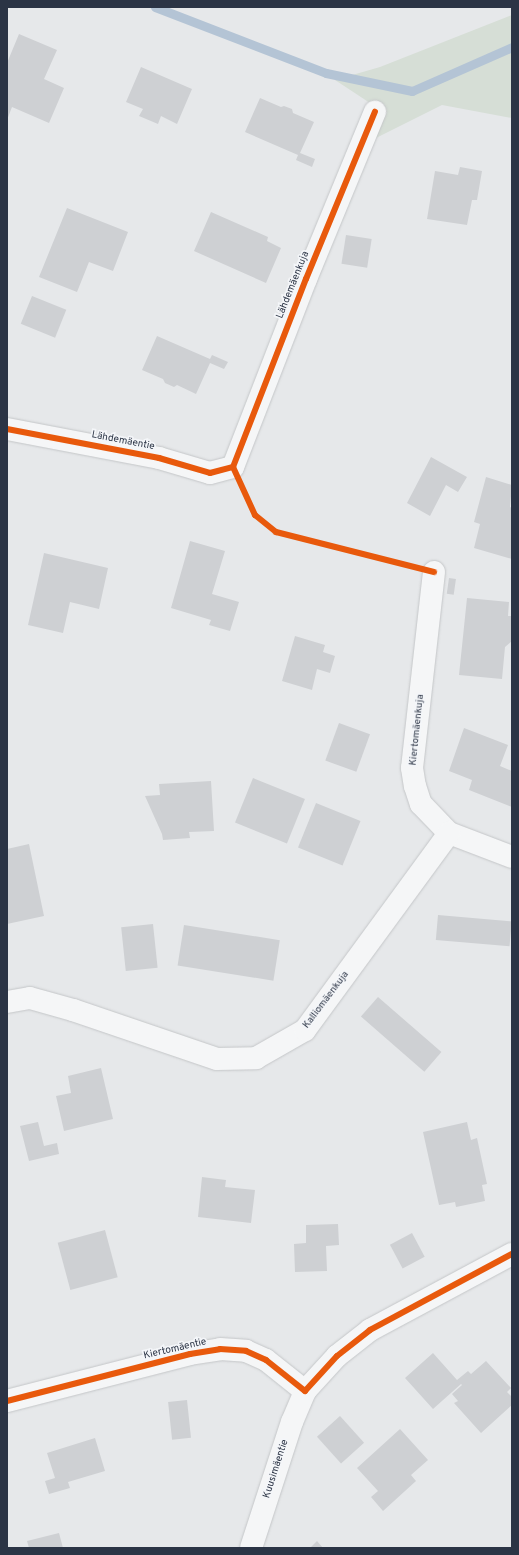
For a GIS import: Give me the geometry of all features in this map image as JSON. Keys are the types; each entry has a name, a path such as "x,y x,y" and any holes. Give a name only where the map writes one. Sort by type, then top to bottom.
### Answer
{"street":[{"name":"Lähdemäenkuja","path":"233,467 303,286 375,112"},
{"name":"Lähdemäentie","path":"7,429 159,458 210,473 233,467"},
{"name":"Kiertomäenkuja","path":"434,572 412,768 415,786 421,804 449,833 512,857"},
{"name":"Kalliomäenkuja","path":"7,1002 30,998 73,1010 217,1059 256,1058 305,1030 449,833"},
{"path":"305,1391 336,1356 370,1330 512,1254"},
{"name":"Kiertomäentie","path":"7,1401 190,1354 220,1349 246,1351 266,1360 305,1391"},
{"name":"Kuusimäentie","path":"251,1548 292,1422 305,1391"}],"shaded area":[{"path":"512,15 512,118 442,105 372,140 386,109 370,103 335,80 380,67"}],"building":[{"path":"19,34 57,50 44,79 64,88 49,123 12,107 7,120 7,63"},
{"path":"141,67 192,89 177,124 161,116 158,124 139,116 143,109 126,102"},
{"path":"260,98 281,107 284,106 292,109 293,113 314,122 300,153 315,159 312,167 296,160 298,155 245,132"},
{"path":"460,167 482,171 477,200 472,200 467,225 427,219 435,171 458,175"},
{"path":"67,208 128,232 113,271 89,262 77,292 39,277"},
{"path":"211,212 268,237 267,241 281,248 266,283 194,251"},
{"path":"346,235 372,239 367,268 341,264"},
{"path":"32,296 66,310 55,338 21,324"},
{"path":"157,336 210,359 212,355 228,362 224,369 210,363 196,394 177,385 174,387 165,383 163,379 142,370"},
{"path":"431,457 467,477 458,492 446,485 430,516 407,503"},
{"path":"486,477 512,485 510,507 512,508 512,559 474,548 480,524 474,522"},
{"path":"190,541 225,551 212,594 239,602 230,631 209,625 211,620 171,608"},
{"path":"44,553 108,568 99,609 70,602 63,633 28,625"},
{"path":"449,578 456,579 454,595 447,594"},
{"path":"467,598 509,602 508,616 512,616 512,641 505,647 502,679 459,675"},
{"path":"295,636 325,645 323,652 335,656 330,673 317,669 312,690 282,681"},
{"path":"339,723 370,734 356,772 325,761"},
{"path":"464,728 508,745 500,766 512,771 512,807 469,790 472,780 449,771"},
{"path":"253,778 305,799 287,843 235,823"},
{"path":"211,781 214,831 189,832 190,838 163,840 162,834 145,796 160,795 159,784"},
{"path":"316,803 361,821 343,865 298,848"},
{"path":"29,844 44,916 7,924 7,849"},
{"path":"438,915 512,921 510,946 436,940"},
{"path":"153,924 158,968 126,971 121,927"},
{"path":"184,925 280,940 273,981 178,965"},
{"path":"378,997 441,1052 424,1072 361,1017"},
{"path":"101,1068 113,1119 64,1131 56,1096 71,1093 68,1076"},
{"path":"38,1122 44,1146 57,1143 59,1154 29,1161 20,1126"},
{"path":"467,1122 471,1140 477,1138 487,1184 482,1185 485,1201 456,1207 455,1202 439,1205 423,1132"},
{"path":"202,1177 226,1180 225,1187 255,1190 251,1223 198,1217"},
{"path":"338,1224 339,1245 326,1246 327,1271 295,1272 294,1244 306,1243 306,1225"},
{"path":"105,1230 118,1277 70,1290 58,1243"},
{"path":"412,1233 425,1257 403,1269 390,1245"},
{"path":"433,1353 457,1380 468,1371 471,1374 486,1361 511,1388 507,1392 512,1397 512,1405 481,1433 454,1403 458,1401 452,1394 462,1385 461,1384 433,1409 405,1378"},
{"path":"187,1400 191,1438 172,1440 168,1402"},
{"path":"340,1416 364,1443 341,1463 317,1437"},
{"path":"400,1429 428,1460 411,1475 416,1481 383,1511 371,1497 378,1491 357,1468"},
{"path":"95,1438 105,1471 68,1482 70,1488 49,1494 45,1481 55,1478 47,1453"},
{"path":"59,1533 63,1548 29,1548 27,1541"},
{"path":"317,1541 323,1548 310,1548"}],"waterway":[{"path":"155,7 326,73 412,91 512,47"}],"cycle path":[{"path":"233,467 306,279 375,112"},
{"path":"7,429 159,458 210,473 233,467"},
{"path":"233,467 255,515 276,532 434,572"},
{"path":"7,1401 190,1354 220,1349 246,1351 266,1360 305,1391 337,1356 370,1330 512,1254"}]}
